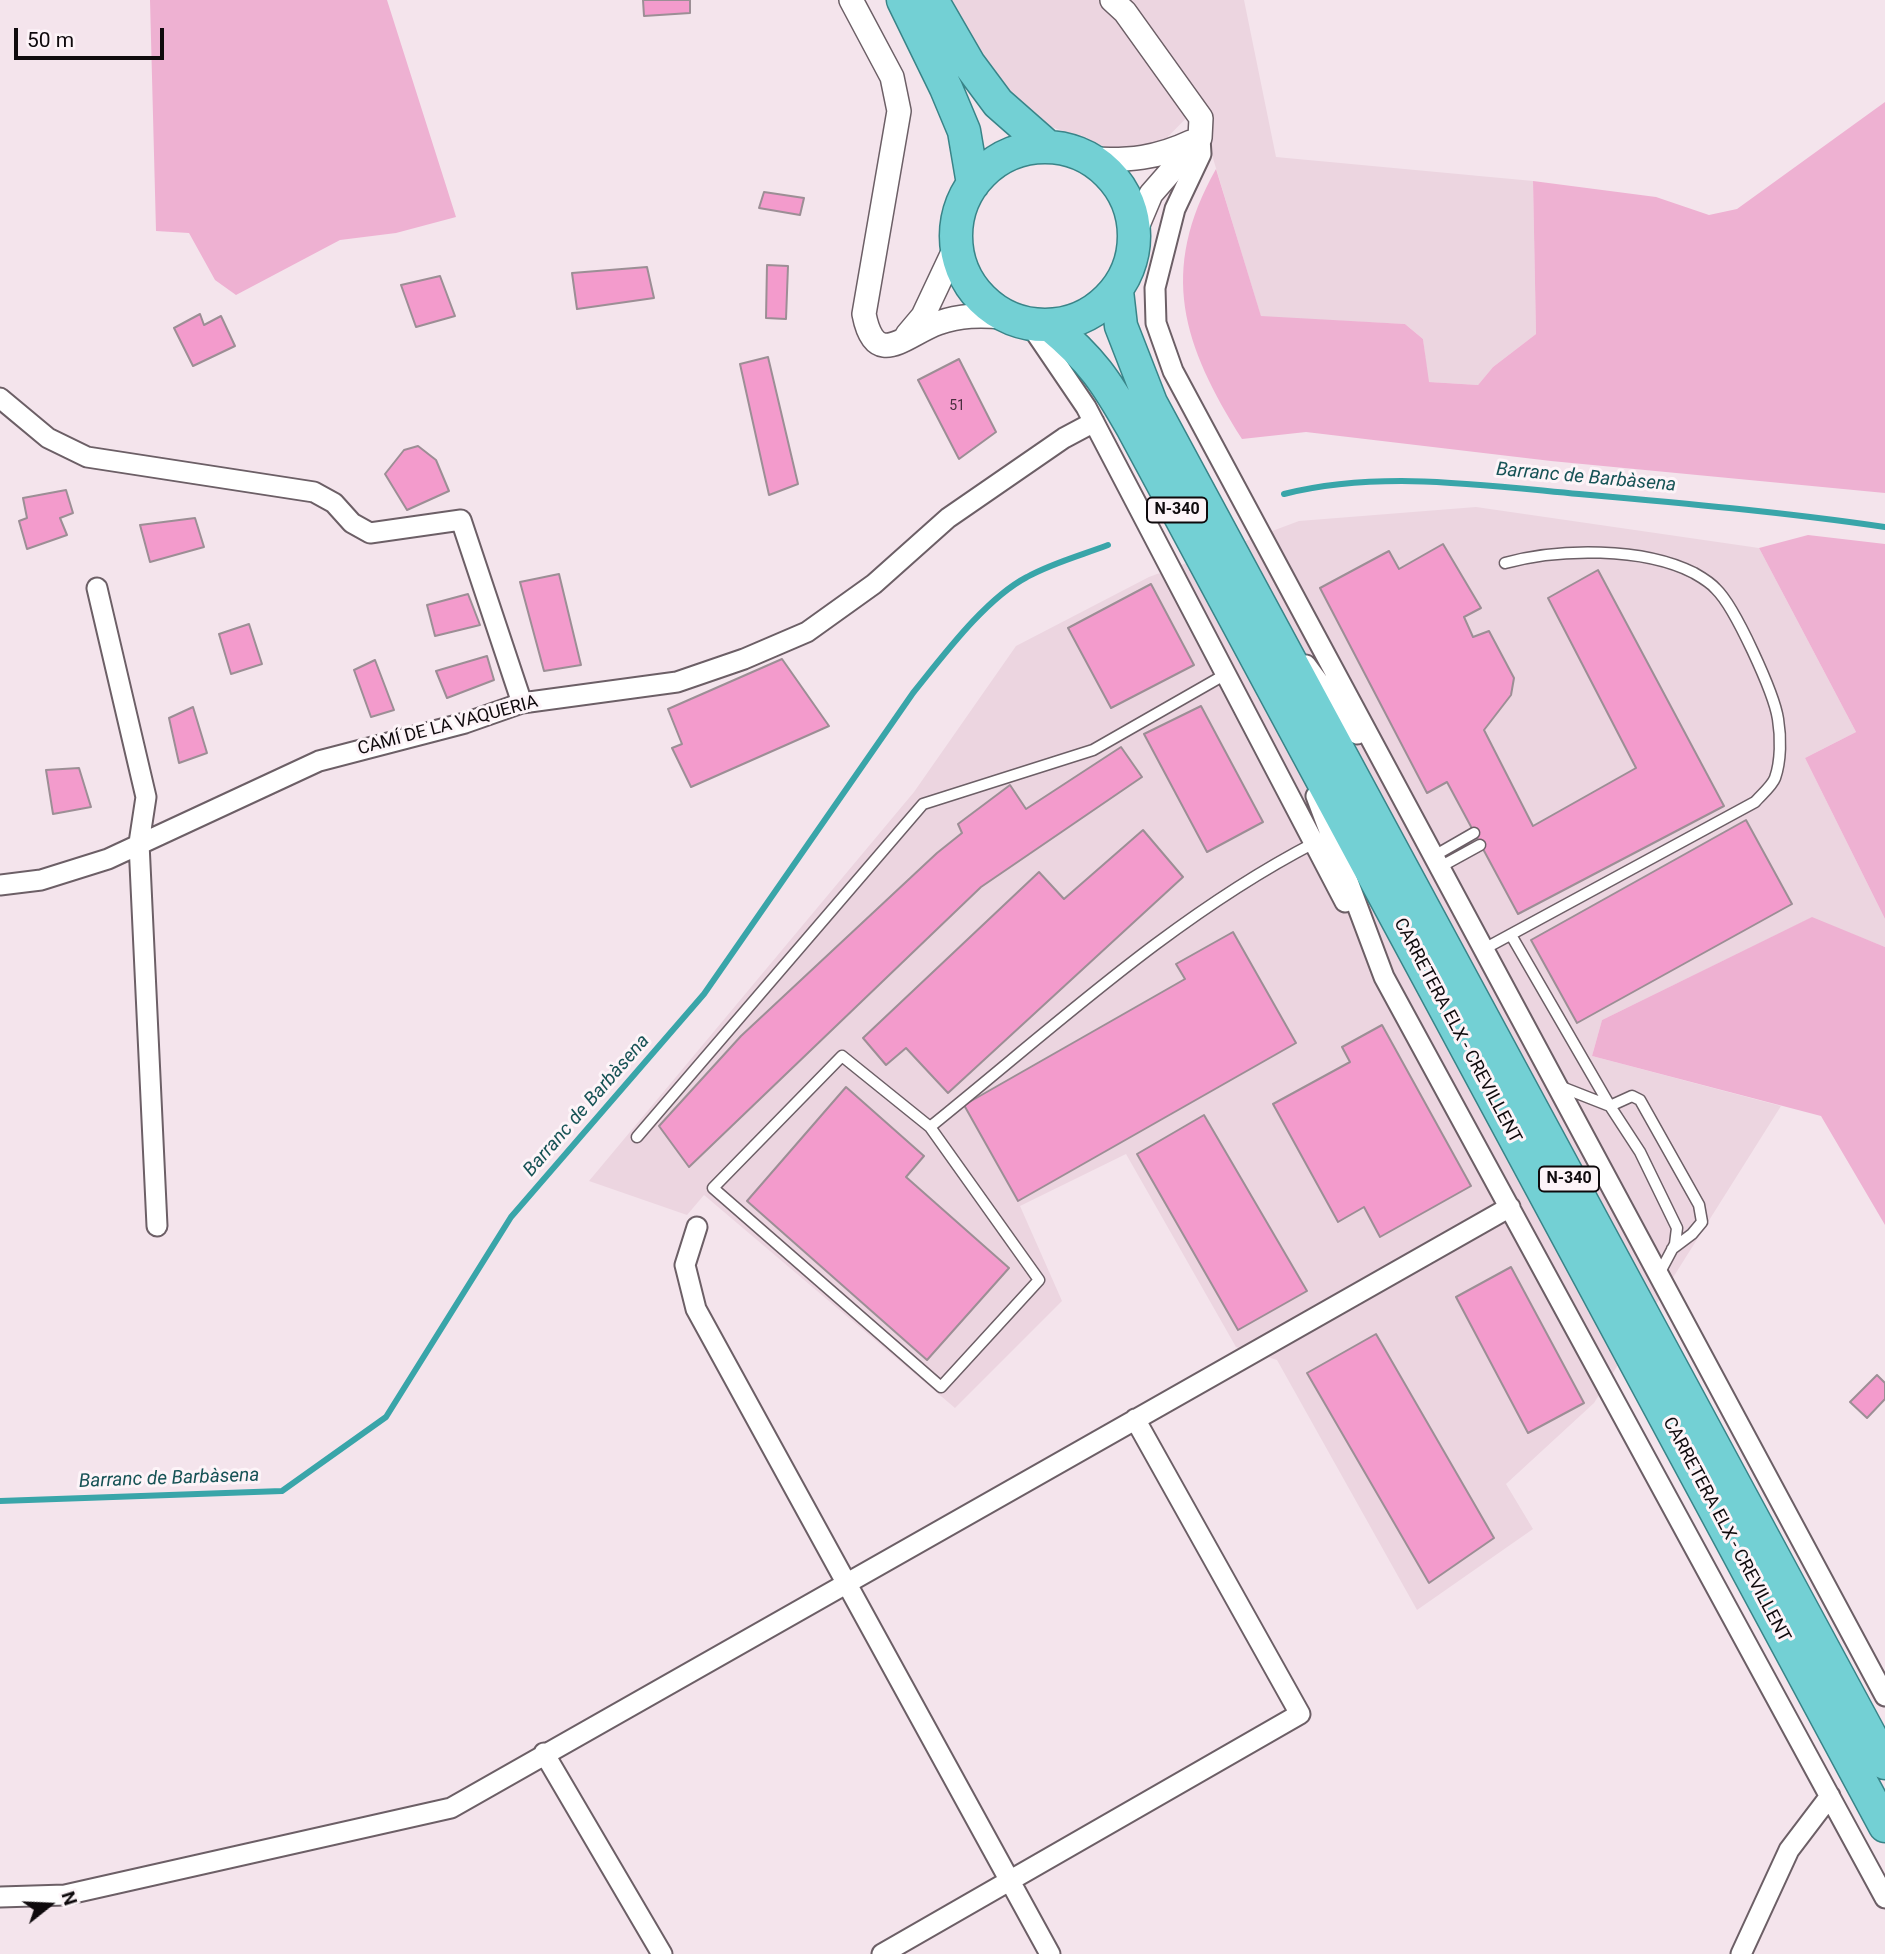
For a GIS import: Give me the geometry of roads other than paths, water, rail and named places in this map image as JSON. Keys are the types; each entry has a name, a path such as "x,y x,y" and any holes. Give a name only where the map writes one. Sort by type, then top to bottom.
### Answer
{"highway":[{"path":"903,0 964,131 973,184"},
{"name":"N-340","path":"932,0 969,64 998,103 1048,147"},
{"name":"N-340","path":"1028,147 1048,147 1059,147 1092,159 1111,174 1130,207 1135,232 1132,263 1117,291 1096,311 1065,325 1028,322 971,288 958,261 955,237 964,196 979,174 1001,157 1028,147"},
{"name":"CARRETERA ELX - CREVILLENT","path":"1117,291 1121,326 1142,383 1885,1763"},
{"name":"CARRETERA ELX - CREVILLENT","path":"1028,322 1084,354 1108,384 1885,1826"}],"street":[{"path":"851,0 892,77 899,111 864,314 867,333 878,345 891,346 936,324 970,314 1028,322 1094,422 1384,977 1885,1898"},
{"path":"1112,0 1125,12 1200,118 1200,153 1175,208 1162,250 1155,288 1156,323 1173,371 1885,1696"},
{"path":"1092,159 1130,161 1164,155 1200,138"},
{"path":"1135,232 1151,194 1200,138"},
{"path":"901,342 923,316 956,246"},
{"path":"0,398 48,438 87,457 314,492 334,503 352,523 370,533 461,520 522,703"},
{"name":"CAMÍ DE LA VAQUERIA","path":"0,886 41,880 108,859 319,761 465,723 522,703 677,682 744,659 807,632 874,584 948,518 1064,438 1094,422"},
{"path":"97,588 146,797 139,843 157,1226"},
{"path":"1255,595 1401,795"},
{"path":"1284,710 1384,977"},
{"path":"0,1897 65,1895 451,1808 1510,1207"},
{"path":"697,1227 685,1265 696,1309 1050,1954"},
{"path":"882,1954 1300,1714 1135,1419"},
{"path":"544,1753 662,1954"},
{"path":"1741,1954 1789,1850 1830,1796"}],"lane":[{"path":"1484,949 1755,803 1774,780 1779,754 1778,719 1766,679 1717,590 1702,578 1647,559 1595,552 1532,556 1505,563"},
{"path":"637,1137 923,804 1093,750 1226,673"},
{"path":"1437,862 1474,833"},
{"path":"930,1127 1147,951 1280,860 1314,843"},
{"path":"1437,862 1480,845"},
{"path":"1511,935 1610,1106 1640,1152 1677,1228 1672,1249 1659,1274"},
{"path":"842,1056 930,1127 1039,1280 941,1387 713,1188 842,1056"},
{"path":"1557,1086 1610,1106 1632,1096 1640,1100 1699,1205 1702,1222 1692,1234 1672,1249"}],"waterway":[{"name":"Barranc de Barbàsena","path":"1284,494 1357,483 1431,482 1732,508 1885,527"},
{"name":"Barranc de Barbàsena","path":"0,1501 282,1491 386,1417 511,1217 704,994 913,693 951,646 980,614 1011,587 1047,568 1108,545"}]}
